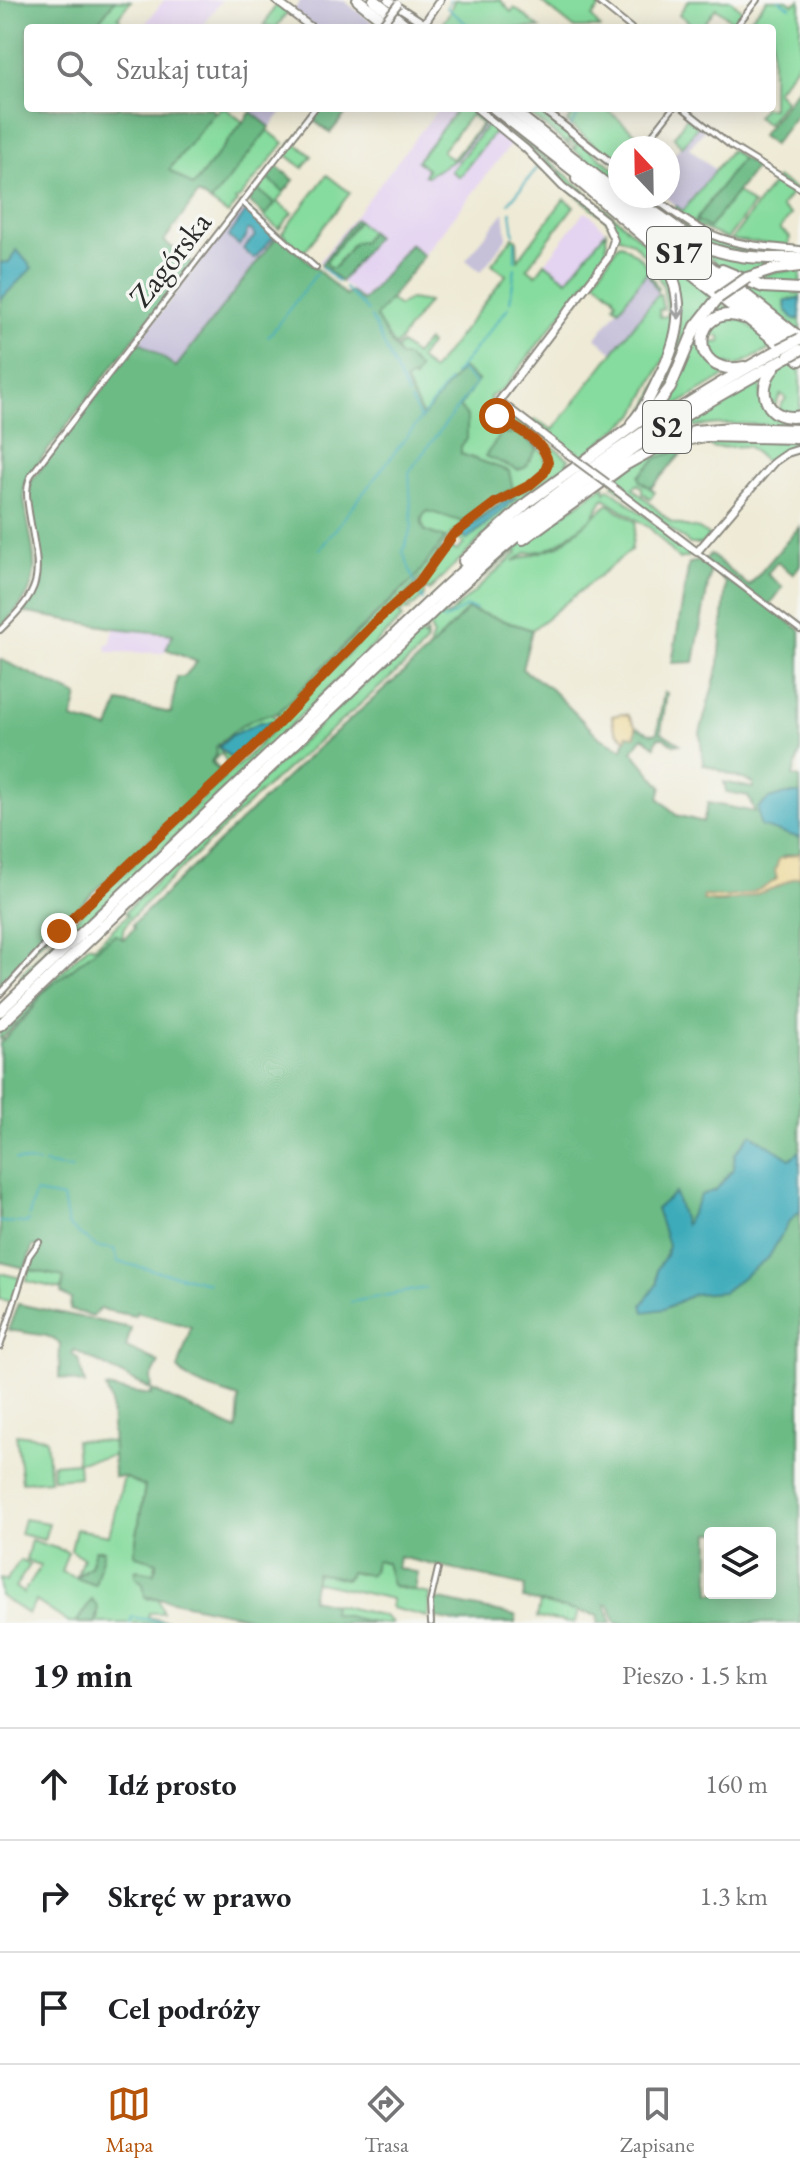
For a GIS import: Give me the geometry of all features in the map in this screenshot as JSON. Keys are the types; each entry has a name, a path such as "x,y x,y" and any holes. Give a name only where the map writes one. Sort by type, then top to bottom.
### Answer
{"highway":[{"path":"358,0 388,24"},
{"path":"374,0 404,24"},
{"name":"S17","path":"499,112 800,349"},
{"name":"S17","path":"515,112 608,186"},
{"path":"557,157 583,186 800,360"},
{"name":"S17","path":"635,208 800,338"},
{"path":"650,208 691,238 721,252 749,257 800,258"},
{"path":"615,439 645,406 673,350 679,328 675,281 660,253 646,238"},
{"path":"705,263 755,285 800,289"},
{"path":"433,602 475,549 510,517 642,421 665,397 696,326 718,298 747,278 775,269 800,266"},
{"path":"752,322 733,314 720,316 707,326 702,341 706,356 715,365 733,369 753,364"},
{"name":"S2","path":"433,602 460,586 540,517 613,462 785,352 800,338"},
{"name":"S2","path":"0,1025 26,993 519,521 593,465 698,395 753,364 800,349"},
{"path":"785,352 767,377 764,396 776,414 789,418 800,416"},
{"path":"610,479 649,447 686,432 710,429 800,430"},
{"path":"460,586 650,450 692,437 800,438"},
{"name":"S2","path":"0,1011 26,993"}],"street":[{"path":"275,0 307,24"},
{"path":"388,0 425,24"},
{"path":"429,24 440,0"},
{"path":"596,0 626,24"},
{"path":"738,24 757,0"},
{"path":"382,24 400,2"},
{"name":"Zagórska","path":"0,630 24,607 37,581 26,489 31,475 312,112"},
{"path":"0,994 41,949 281,721 373,624 411,590 453,535 495,503 525,489 544,473 548,463 546,454 519,429 497,416 495,407 608,258 614,240 603,218 569,192 526,149 481,112"},
{"path":"546,112 608,161"},
{"path":"651,136 670,112"},
{"path":"688,112 731,146 800,188"},
{"path":"242,202 316,268"},
{"path":"668,208 714,237 744,245 800,250"},
{"path":"499,401 576,460 610,479 697,552 800,630"},
{"path":"697,552 774,462 800,449"},
{"path":"0,1347 29,1256 39,1242"},
{"path":"431,1623 430,1603 438,1569"}],"shaded area":[{"path":"164,0 222,0 203,24 145,24"},
{"path":"301,0 343,0 373,23 310,24 293,11"},
{"path":"251,112 282,112 270,127"},
{"path":"436,112 455,112 417,160 442,152 454,159 484,121 512,143 375,317 364,301 319,262"},
{"path":"697,124 705,130 689,148 715,170 683,212 678,208 680,147"},
{"path":"244,205 279,234 175,367 139,341"},
{"path":"504,212 507,237 481,272 466,260"},
{"path":"584,212 590,214 606,231 567,281 545,263"},
{"path":"648,271 658,295 613,352 596,338"},
{"path":"114,628 173,634 164,653 107,652 106,645 111,642"}],"green space":[{"path":"0,0 115,0 96,24 83,21 80,24 24,24 24,112 215,112 169,170 193,186 251,112 270,127 211,202 198,194 164,241 192,263 26,479 24,498 33,551 33,577 24,601 0,627"},
{"path":"115,0 131,1 118,17 117,24 96,24"},
{"path":"454,0 500,0 511,12 515,8 535,24 442,24"},
{"path":"539,0 591,0 600,7 592,17 597,24 569,24"},
{"path":"689,0 731,0 743,12 735,23 716,8 704,24 691,24 679,14"},
{"path":"767,0 787,0 793,4 800,0 800,60 776,91 776,24 746,24"},
{"path":"277,3 288,11 279,24 265,24"},
{"path":"800,85 800,110 773,145 761,136"},
{"path":"776,91 785,100 776,112"},
{"path":"230,112 243,122 193,186 169,170 217,113"},
{"path":"318,112 347,112 330,133 312,119"},
{"path":"455,112 473,112 442,151 452,160 482,124 472,116 475,112 486,121 456,159 427,176 424,175 427,169 417,161"},
{"path":"484,112 488,112 557,167 553,169 562,176 558,168 654,251 664,265 675,294 672,344 635,415 579,459 578,451 574,455 532,422 535,419 553,430 658,294 663,309 659,310 660,317 668,316 663,286 649,260 632,242 617,236 606,219 570,190 547,163"},
{"path":"526,112 543,112 608,164 608,176 573,149 577,147 569,140 567,142 572,148"},
{"path":"572,112 610,112 639,136 608,136 608,156 567,122"},
{"path":"760,112 776,112 767,124 756,117"},
{"path":"688,115 697,127 682,147 680,136 675,136"},
{"path":"488,124 496,130 459,177 451,171"},
{"path":"267,130 284,143 240,198 235,200 237,203 228,214 211,202"},
{"path":"293,141 312,156 303,168 284,153"},
{"path":"731,150 742,158 693,224 674,209 683,211"},
{"path":"742,158 756,167 709,228 696,220"},
{"path":"275,165 294,180 284,192 266,177"},
{"path":"327,175 350,193 303,253 282,233"},
{"path":"266,177 284,192 277,202 292,213 279,229 264,217 275,203 257,189"},
{"path":"777,178 795,189 781,207 791,215 780,229 790,237 788,246 731,240"},
{"path":"257,189 275,204 265,216 249,202"},
{"path":"737,192 753,205 727,239 695,225 697,221 709,228"},
{"path":"564,199 574,206 527,268 536,275 545,263 567,280 606,231 607,250 505,387 490,397 496,418 518,430 510,434 502,433 486,456 526,436 544,454 546,463 543,470 527,485 489,504 450,535 423,576 281,718 276,713 416,577 444,538 425,531 422,520 425,513 428,511 463,521 494,498 509,471 461,454 461,446 467,439 467,416 459,408 478,380 462,369 421,421 419,418 422,415 405,381 412,376 396,350 401,344 415,355 427,341 430,344 419,359 432,371 506,275 492,264 513,237 517,240 518,260"},
{"path":"653,208 665,208 701,234 722,243 800,252 800,257 714,249"},
{"path":"355,219 358,221 326,262 330,268 334,268 354,243 362,242 370,232 376,237 341,282 321,264"},
{"path":"358,221 370,232 362,242 354,243 334,268 330,268 326,262"},
{"path":"279,234 346,296 351,291 363,301 410,244 424,256 376,317 400,357 407,357 419,369 414,379 412,377 405,382 422,415 420,420 462,368 478,381 459,407 467,416 467,439 461,446 461,454 509,471 513,489 494,498 463,522 428,511 425,513 422,520 425,531 445,538 416,577 278,713 244,724 216,747 217,753 211,762 220,772 0,985 0,659 78,696 72,719 109,729 119,702 171,713 177,677 184,677 197,662 166,649 173,634 114,628 22,612 38,582 39,566 30,483 139,341 176,367"},
{"path":"685,238 701,246 800,260 742,277 718,264"},
{"path":"622,244 642,259 658,288 657,291 647,272 619,309 614,305 613,295 595,280 618,245"},
{"path":"668,259 712,294 708,295 712,299 670,381 643,416 680,337"},
{"path":"800,269 800,285 753,281 764,274"},
{"path":"740,285 800,291 800,298 788,299 785,305 797,320 800,318 800,332"},
{"path":"389,299 398,306 410,299 428,302 395,347 375,317"},
{"path":"716,303 741,314 712,318 702,353 735,370 638,429 653,414 691,340"},
{"path":"718,319 741,319 800,363 800,413 796,415 778,410 786,398 781,394 774,407 766,394 778,367 794,361 771,343 771,349 737,366 713,361 706,343 721,342 720,336 709,340 705,338"},
{"path":"767,371 761,388 764,406 800,419 800,426 714,424 680,430 649,445 603,476 651,441"},
{"path":"497,409 506,410 569,459 566,463 571,463 493,526 429,591 424,587 424,596 412,607 406,596 426,578 442,551 457,551 464,544 458,538 461,535 467,539 515,499 480,518 449,544 452,547 447,545 486,511 534,484 548,468 549,456 543,446 506,420"},
{"path":"518,430 537,449 525,468 518,470 485,456 502,433 510,434"},
{"path":"704,439 800,441 800,447 781,453 768,464 748,446 713,448"},
{"path":"701,442 657,458 640,481 655,492 650,499 638,484 633,488 672,523 699,529 709,536 701,544 690,544 613,485 616,482 613,480 654,454"},
{"path":"678,451 682,453 651,488 640,481 639,476 657,458"},
{"path":"604,485 605,492 609,488 688,550 689,557 679,559 651,529 604,498 592,517 608,504 636,522 631,550 532,630 468,609 428,651 433,635 429,625 441,614 447,616 453,611 518,552 517,549 445,609 506,556","holes":["589,520 559,546 513,561 526,553 546,550 558,544"]},
{"path":"800,526 800,565 793,574 777,562 767,574 783,587 769,606 800,630 800,752 793,776 800,778 800,853 783,856 776,879 759,891 732,897 704,896 716,903 724,902 776,887 791,878 800,877 800,1623 616,1623 609,1605 605,1604 612,1623 598,1623 599,1616 523,1599 525,1586 399,1557 397,1568 418,1573 415,1591 392,1585 386,1563 378,1560 369,1575 350,1572 347,1579 316,1573 311,1599 333,1604 332,1613 376,1623 276,1623 145,1597 143,1583 135,1577 135,1570 154,1573 157,1562 134,1553 145,1486 124,1477 114,1477 111,1402 106,1388 151,1395 152,1390 237,1430 239,1398 198,1384 178,1369 191,1327 136,1312 135,1316 100,1309 93,1316 70,1310 71,1299 61,1293 64,1277 30,1270 38,1246 33,1246 25,1268 0,1262 0,1043 33,1009 42,993 115,934 123,939 134,929 133,924 312,753 428,651 468,609 532,630 522,669 551,689 600,738 623,749 627,735 635,735 636,727 657,733 664,692 667,693 661,732 680,744 675,745 658,737 655,746 643,737 632,751 662,787 659,798 676,815 703,822 708,803 755,812 748,796 726,792 724,782 753,788 753,783 703,764 700,733 719,664 726,583 711,568 694,662 672,663 689,563 705,560 710,554 749,586"},
{"path":"403,602 410,610 398,612 403,617 83,925 80,927 76,924 76,932 69,939 73,931 63,934 250,754 361,640"},
{"path":"426,628 427,641 417,654 263,790 150,899 130,919 123,930 122,939 115,934 43,993 38,1003 38,995 89,945 94,947 128,915 125,912 275,766 420,634 425,638"},
{"path":"270,714 278,722 227,770 223,767 227,761 222,755 225,753 232,759 232,735 219,747 222,752 213,761 223,774 214,782 212,780 220,772 211,762 215,758 216,747 247,722"},
{"path":"59,934 63,939 60,936 57,940 62,946 25,982 21,974"},
{"path":"36,997 35,1005 0,1039 0,1030 27,1004 30,1007 33,1005 32,1000"},
{"path":"30,1270 65,1277 61,1289 26,1281"},
{"path":"0,1273 21,1278 12,1302 0,1299"},
{"path":"18,1304 131,1328 126,1347 159,1362 151,1378 152,1390 74,1350 72,1354 78,1359 85,1384 59,1378 60,1343 47,1336 8,1330"},
{"path":"16,1434 46,1438 50,1480 22,1482"},
{"path":"75,1440 113,1442 113,1456 78,1462 79,1477 53,1479 52,1464 77,1462"},
{"path":"124,1477 145,1486 134,1553 157,1561 154,1574 138,1579 143,1583 148,1599 158,1598 163,1613 149,1613 148,1617 174,1623 95,1623 98,1617 92,1600 76,1623 69,1623 36,1601 28,1614 0,1596 0,1578 6,1581 20,1560 30,1565 15,1587 23,1593 41,1566 26,1560 31,1540 68,1552 61,1572 95,1585 95,1550 90,1566 77,1575 83,1558 71,1550 76,1529 109,1535"},
{"path":"24,1519 49,1523 44,1540 20,1534"},
{"path":"95,1550 104,1550 95,1585 76,1578 90,1566"},
{"path":"378,1560 386,1563 394,1587 430,1594 428,1617 391,1608 392,1599 314,1582 317,1572 346,1579 349,1571 358,1574 373,1571"},
{"path":"92,1599 98,1607 95,1623 76,1623"},
{"path":"435,1599 516,1616 515,1623 460,1623 432,1617"},
{"path":"540,1603 578,1611 575,1623 537,1618"},
{"path":"333,1604 384,1616 392,1623 376,1623 331,1613"}],"sand":[{"path":"628,715 636,727 635,736 627,735 627,739 616,730 612,716"},
{"path":"800,853 800,877 741,898 703,900 704,896 733,896 760,889 777,879 775,871 779,859"}],"water":[{"path":"247,210 276,234 254,259 243,249 255,236 251,230 247,230 246,238 239,245 228,237"},
{"path":"17,250 32,268 0,300 0,263 9,262"},
{"path":"800,298 800,318 795,320 786,310 785,301"},
{"path":"518,497 467,540 463,535 503,503"},
{"path":"260,722 271,722 232,759 219,747 232,735"},
{"path":"800,794 800,838 760,826 758,808 769,799"},
{"path":"751,1134 790,1159 800,1151 800,1211 788,1223 769,1257 723,1292 694,1294 664,1309 644,1312 642,1305 657,1284 657,1269 668,1245 656,1209 675,1193 685,1225 701,1195 716,1190 733,1169 735,1154"}],"waterway":[{"path":"450,0 447,8 467,24"},
{"path":"779,0 790,7"},
{"path":"570,127 578,115 575,112"},
{"path":"509,203 538,167"},
{"path":"511,212 514,234"},
{"path":"515,241 515,261"},
{"path":"322,267 338,282"},
{"path":"510,302 515,268"},
{"path":"268,337 317,273"},
{"path":"345,288 368,311"},
{"path":"454,375 509,307"},
{"path":"371,317 408,396"},
{"path":"415,583 403,552 412,526 409,472 476,383 459,369"},
{"path":"320,549 450,381"},
{"path":"411,401 420,418"},
{"path":"418,591 423,600"},
{"path":"436,613 444,620 466,607 476,609"},
{"path":"15,1160 39,1163"},
{"path":"44,1164 72,1169"},
{"path":"29,1216 35,1193 63,1198 68,1225 97,1247 114,1249 118,1262 209,1283"},
{"path":"0,1222 28,1221"},
{"path":"351,1302 426,1288"},
{"path":"130,1623 132,1617 169,1623"}],"route":[{"path":"59,931 281,721 373,624 419,582 443,546 460,528 544,473 548,463 544,451 519,429 497,416"}]}
